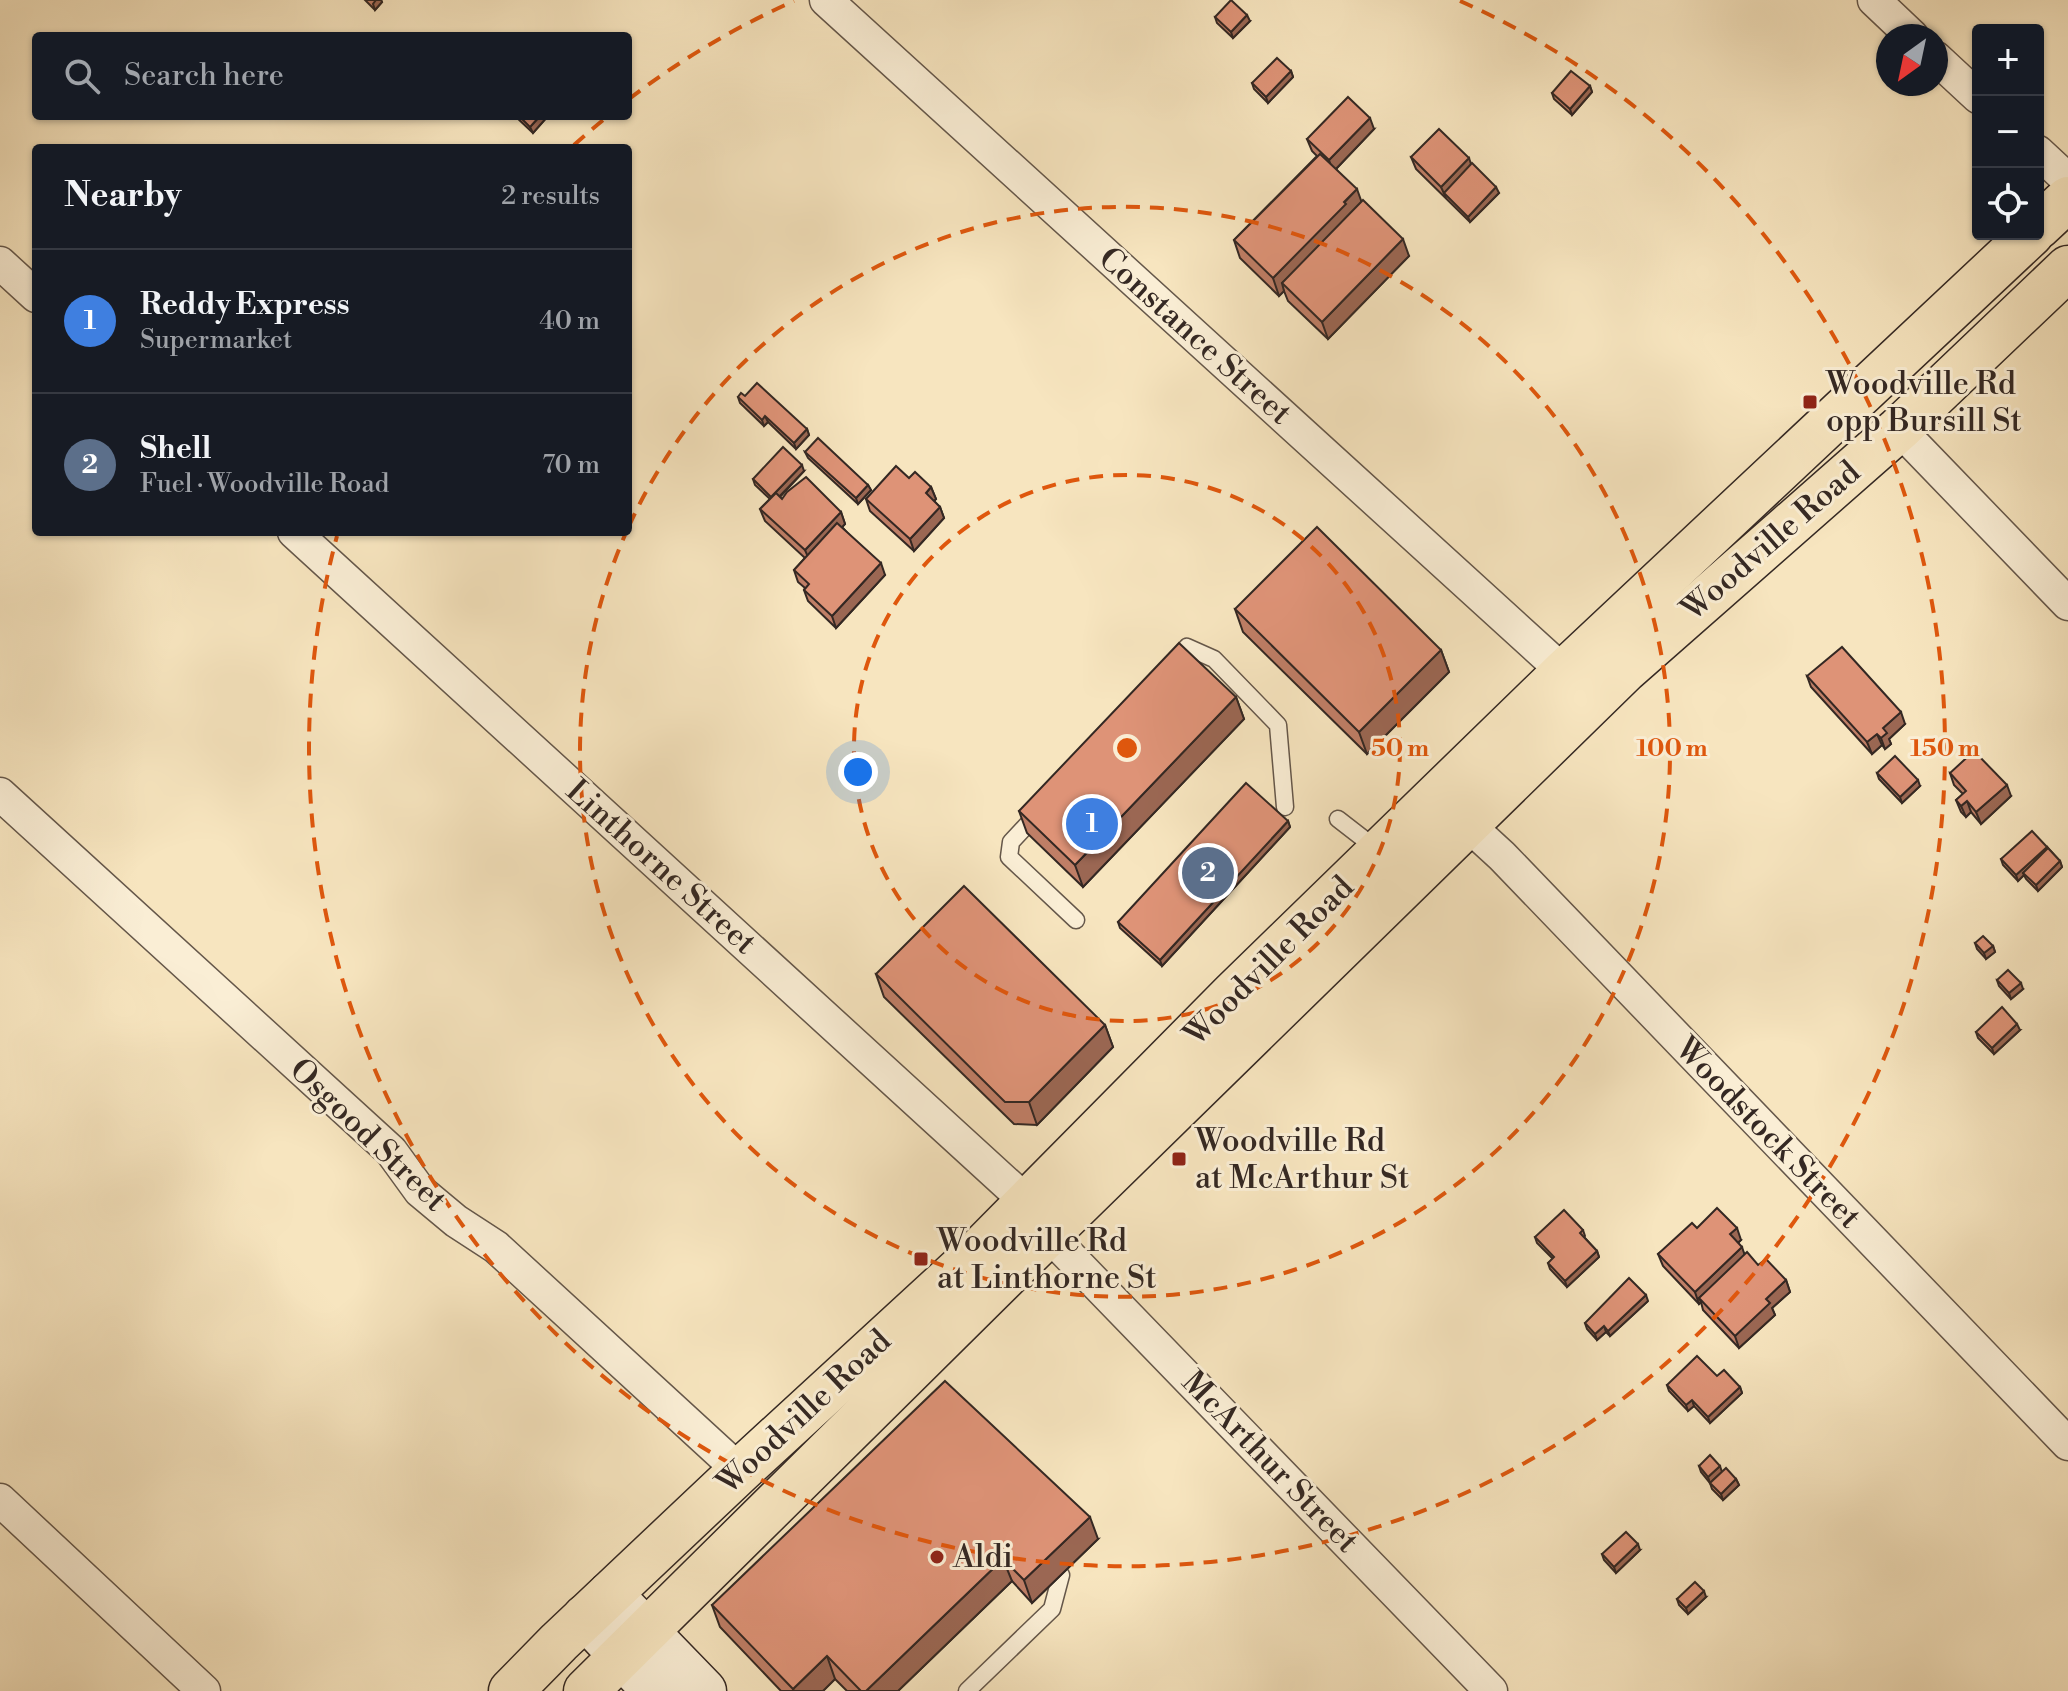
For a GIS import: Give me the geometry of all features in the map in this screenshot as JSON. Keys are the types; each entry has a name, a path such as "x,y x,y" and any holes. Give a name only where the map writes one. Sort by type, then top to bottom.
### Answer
{"main road":[{"path":"2044,221 2068,199"},
{"name":"Woodville Road","path":"586,1691 1038,1218 1233,994 1564,672 2025,240"},
{"name":"Woodville Road","path":"511,1691 740,1471 973,1257 1038,1218 1466,823 1625,670 1899,429 2068,268"},
{"path":"598,1606 634,1643 704,1691"},
{"path":"634,1643 655,1691"}],"street":[{"name":"Constance Street","path":"826,0 1564,672"},
{"path":"1874,0 1899,24"},
{"path":"1948,69 1977,96"},
{"path":"2044,158 2068,180"},
{"path":"0,263 32,292"},
{"path":"1899,429 2068,604"},
{"name":"Linthorne Street","path":"298,536 1038,1218"},
{"name":"Osgood Street","path":"0,794 391,1151 420,1191 456,1221 496,1247 740,1471"},
{"name":"Woodstock Street","path":"1466,823 1502,856 2068,1444"},
{"name":"McArthur Street","path":"1038,1218 1491,1691"},
{"path":"0,1500 204,1691"}],"lane":[{"path":"1156,682 1187,647 1214,659 1278,725 1285,807"},
{"path":"1053,796 1011,842 1009,857 1076,920"},
{"path":"1338,819 1379,852"},
{"path":"967,1691 1052,1609 1061,1575"}],"building":[{"path":"1231,0 1247,15 1231,32 1215,17"},
{"path":"1277,58 1291,71 1266,97 1252,83"},
{"path":"1571,71 1590,86 1570,109 1552,93"},
{"path":"1348,97 1370,118 1329,160 1307,139"},
{"path":"523,120 536,120 530,127"},
{"path":"1439,129 1469,158 1441,187 1411,157"},
{"path":"1320,154 1357,189 1273,278 1234,240"},
{"path":"1472,163 1496,187 1468,217 1444,193"},
{"path":"1363,200 1403,239 1322,322 1282,283"},
{"path":"757,383 807,429 794,443 765,416 762,420 738,397 741,393 745,396"},
{"path":"818,438 868,485 856,498 805,452"},
{"path":"783,447 802,465 771,497 753,479"},
{"path":"896,466 909,478 915,472 931,487 926,493 940,507 910,539 866,499"},
{"path":"806,477 841,512 805,550 760,509 776,493 782,499"},
{"path":"837,523 881,563 832,616 804,590 809,584 794,570"},
{"path":"1317,527 1441,650 1359,732 1235,609"},
{"path":"1179,643 1236,697 1075,865 1019,811"},
{"path":"1842,647 1901,712 1883,728 1887,733 1881,738 1877,734 1867,742 1807,676"},
{"path":"1974,751 2007,785 1976,812 1967,801 1961,806 1956,800 1966,791 1950,773"},
{"path":"1895,756 1918,780 1900,797 1877,773"},
{"path":"1246,783 1288,821 1160,960 1118,922"},
{"path":"2032,831 2047,847 2016,875 2001,859"},
{"path":"2048,848 2060,861 2036,885 2023,873"},
{"path":"964,886 1105,1025 1029,1102 1005,1102 876,974"},
{"path":"1983,936 1993,946 1984,953 1975,943"},
{"path":"2008,970 2021,983 2009,993 1997,980"},
{"path":"2002,1007 2017,1024 1992,1048 1976,1032"},
{"path":"1717,1208 1737,1228 1730,1234 1742,1247 1695,1292 1658,1254 1692,1223 1697,1228"},
{"path":"1564,1210 1597,1251 1565,1281 1548,1263 1554,1257 1535,1237"},
{"path":"1747,1252 1758,1265 1766,1259 1786,1280 1766,1299 1770,1303 1735,1336 1699,1298"},
{"path":"1629,1278 1646,1295 1608,1331 1604,1326 1595,1334 1585,1323"},
{"path":"1697,1356 1717,1376 1724,1370 1740,1387 1708,1417 1692,1400 1686,1405 1667,1385"},
{"name":"Aldi","path":"945,1381 1090,1517 1024,1580 1003,1559 866,1691 861,1691 827,1656 793,1689 712,1605"},
{"path":"1710,1455 1720,1466 1708,1477 1699,1466"},
{"path":"1726,1468 1736,1479 1721,1494 1710,1483"},
{"path":"1626,1532 1638,1544 1614,1567 1602,1554"},
{"path":"1695,1582 1704,1591 1686,1608 1677,1599"}],"place":[{"name":"Woodville Rd opp Bursill St","path":"1810,402"},
{"name":"Reddy Express","path":"1092,824"},
{"name":"Shell","path":"1208,873"},
{"name":"Woodville Rd at McArthur St","path":"1179,1159"},
{"name":"Woodville Rd at Linthorne St","path":"921,1259"},
{"name":"Aldi","path":"937,1557"}]}
